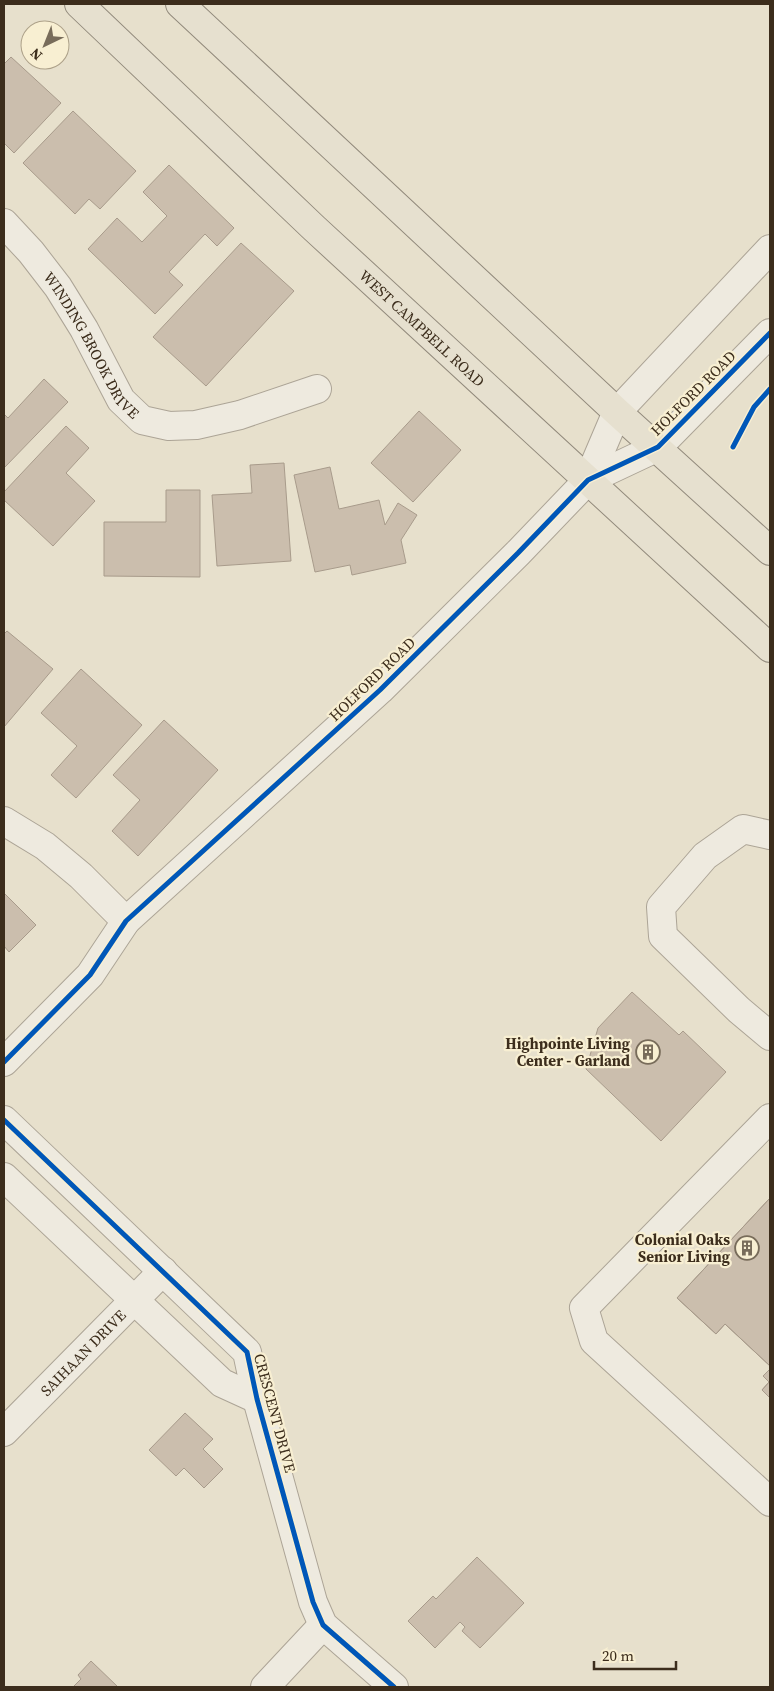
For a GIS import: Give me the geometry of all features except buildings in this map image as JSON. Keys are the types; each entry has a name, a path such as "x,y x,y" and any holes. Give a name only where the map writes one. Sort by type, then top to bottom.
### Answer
{"main road":[{"name":"WEST CAMPBELL ROAD","path":"79,4 314,228 770,648"},
{"path":"180,4 617,412 658,447 770,551"}],"street":[{"name":"WINDING BROOK DRIVE","path":"4,223 31,252 58,287 84,329 121,400 142,420 169,426 196,425 240,415 317,389"},
{"name":"HOLFORD ROAD","path":"588,480 617,412 770,249"},
{"name":"HOLFORD ROAD","path":"4,1062 90,975 126,921 380,690 588,480 658,447 770,333"},
{"path":"4,821 45,846 81,876 126,921"},
{"path":"770,835 744,829 705,856 661,906 663,936 739,1010 770,1036"},
{"path":"770,1118 584,1308 594,1342 770,1502"},
{"name":"CRESCENT DRIVE","path":"4,1120 247,1352 257,1399 312,1602 324,1625 394,1687"},
{"name":"CRESCENT DRIVE","path":"4,1177 222,1383 257,1399"},
{"name":"SAIHAAN DRIVE","path":"4,1432 162,1271"},
{"path":"265,1687 324,1625"}],"cycle path":[{"path":"4,1062 90,975 126,921 380,690 518,553 588,480 658,447 770,333"},
{"path":"733,447 754,407 770,389"},
{"path":"4,1120 247,1352 257,1399 313,1602 323,1625 394,1687"}],"place":[{"name":"Highpointe Living Center - Garland","path":"648,1052"},
{"name":"Colonial Oaks Senior Living","path":"747,1248"}]}
